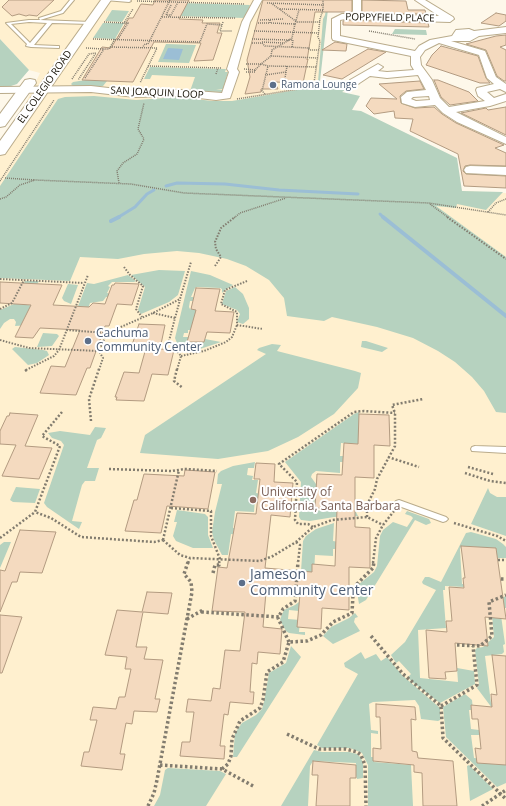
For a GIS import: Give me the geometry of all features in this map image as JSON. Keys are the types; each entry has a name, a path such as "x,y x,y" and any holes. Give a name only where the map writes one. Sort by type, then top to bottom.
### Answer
{"main road":[{"name":"EL COLEGIO ROAD","path":"0,151 43,90 96,22 107,0"},
{"name":"EL COLEGIO ROAD","path":"49,57 84,11"},
{"name":"EL COLEGIO ROAD","path":"0,124 37,74"}],"street":[{"path":"357,16 358,0"},
{"path":"420,1 435,1"},
{"path":"420,1 450,19 460,34 470,38 475,36 474,34 506,30"},
{"name":"SAN JOAQUIN LOOP","path":"0,90 95,89 135,94 182,93 226,96 234,72 232,68 246,22 257,2"},
{"name":"POPPYFIELD PLACE","path":"416,54 336,38 336,19 342,16 357,16 450,19"},
{"path":"460,34 430,43 416,54 415,62 434,97 447,111 506,141"},
{"path":"439,40 483,54 482,61 492,78 504,88"},
{"path":"463,56 466,52 472,50"},
{"path":"354,82 381,65"},
{"path":"369,73 387,75 420,72"},
{"path":"494,102 482,94 481,90 504,88"},
{"path":"447,111 494,102 506,97"},
{"path":"476,127 465,130 465,134 474,136 487,132"},
{"path":"470,170 506,171"}],"lane":[{"path":"38,21 42,17 62,12 72,0"},
{"path":"107,0 129,1"},
{"path":"16,32 25,21"},
{"path":"57,48 28,45 8,23 25,21 96,22"},
{"path":"28,45 32,44 51,21"},
{"path":"475,449 506,450"},
{"path":"397,507 443,519"}],"path":[{"path":"129,1 144,0 216,3 257,2 324,4"},
{"path":"268,0 297,22 320,22"},
{"path":"236,99 305,88 315,82 319,50 320,22 324,4 323,0"},
{"path":"124,23 138,1"},
{"path":"142,48 150,40 170,1"},
{"path":"171,16 178,2"},
{"path":"168,5 176,5"},
{"path":"166,15 171,5"},
{"path":"279,9 323,10"},
{"path":"271,56 272,50 292,38 299,10"},
{"path":"162,16 171,16"},
{"path":"162,16 237,18"},
{"path":"258,20 283,19"},
{"path":"270,20 270,23 295,24"},
{"path":"96,22 128,23 118,40"},
{"path":"223,22 220,31 237,32"},
{"path":"90,39 200,42 207,24 222,25"},
{"path":"369,28 369,32 420,40"},
{"path":"251,30 319,33"},
{"path":"251,39 293,40 292,47"},
{"path":"259,39 265,44"},
{"path":"110,47 114,40"},
{"path":"284,43 247,43 319,50"},
{"path":"84,48 157,48 140,83"},
{"path":"96,53 78,81 83,81 104,49"},
{"path":"71,81 90,53 101,53"},
{"path":"240,69 255,70 271,56 318,58"},
{"path":"84,62 90,62"},
{"path":"241,64 317,67"},
{"path":"148,66 224,68"},
{"path":"265,94 262,92 268,66"},
{"path":"287,66 284,84 312,85"},
{"path":"216,74 218,68"},
{"path":"78,71 84,71"},
{"path":"265,75 286,72"},
{"path":"0,181 56,98"},
{"path":"119,183 117,170 123,163 136,154 144,139 138,129 142,114 141,110 144,108 144,100"},
{"path":"5,178 138,184 184,193 429,203 506,215"},
{"path":"0,199 6,197 20,185 35,180"},
{"path":"215,266 220,257 216,249 215,242 221,228 240,213 286,197"},
{"path":"488,212 496,203 506,199"},
{"path":"429,203 506,259"},
{"path":"181,356 170,341 174,318 191,262"},
{"path":"124,267 130,275 143,286 136,310 142,317"},
{"path":"25,371 54,356 59,350 88,275"},
{"path":"0,279 84,283"},
{"path":"0,309 12,303 24,280"},
{"path":"181,356 204,351 226,342 232,337 237,325 237,312 221,304 223,294 227,289 247,281"},
{"path":"66,330 107,332 152,313 180,299"},
{"path":"152,313 174,318"},
{"path":"237,325 263,329"},
{"path":"99,351 107,332"},
{"path":"0,340 29,348 99,351"},
{"path":"91,421 89,400 103,358 99,351"},
{"path":"181,356 174,381 183,388"},
{"path":"367,517 367,505 375,489 377,479 395,441 395,413 392,405 423,399"},
{"path":"312,527 308,524 298,524 295,520 297,482 279,464 354,412 364,411 395,413"},
{"path":"0,538 35,512 60,446 42,436 62,412"},
{"path":"388,457 419,467"},
{"path":"468,467 493,474"},
{"path":"109,469 172,472 179,469 217,471"},
{"path":"163,540 179,469"},
{"path":"465,474 490,481 506,483"},
{"path":"289,642 307,641 322,636 333,622 352,613 353,596 357,584 373,568 376,538 383,525 397,507"},
{"path":"171,508 211,511 210,536 220,559 219,565 214,565 213,573"},
{"path":"35,512 51,518 81,537 154,542 163,540"},
{"path":"163,540 180,555 190,558 260,561 273,556 296,542 312,527 332,520 367,517 383,525"},
{"path":"443,519 497,536 506,541"},
{"path":"222,769 228,764 231,756 232,739 236,726 240,721 260,708 263,700 267,672 283,662 289,642 280,627 279,617 283,609 296,601 300,545 296,542"},
{"path":"148,806 154,793 160,765 187,619 192,586 184,574 190,558"},
{"path":"498,560 506,560"},
{"path":"501,578 506,579"},
{"path":"457,645 482,646 492,636 489,602 506,595"},
{"path":"187,619 202,610 202,612 279,617"},
{"path":"371,636 403,674 441,706 443,738 506,799"},
{"path":"441,706 477,685 473,646"},
{"path":"287,734 319,749 351,750 361,755 365,765 366,806"},
{"path":"160,765 222,769 255,787"},
{"path":"482,806 506,790"}],"shaded area":[{"name":"University of California, Santa Barbara","path":"0,0 326,0 318,101 462,191 506,193 506,806 0,806 0,147 16,123 40,73 29,70 0,39"}],"green space":[{"path":"329,0 319,90 331,83 338,85 345,81 360,84 353,88 349,87 342,92 360,96 352,110 361,111 457,158 462,191 503,192 486,210 457,204 456,208 436,206 506,257 506,413 496,412 484,391 472,377 455,362 438,351 413,338 377,327 332,317 324,321 287,316 284,298 269,280 246,266 227,259 199,253 177,251 144,254 118,259 80,257 70,281 0,278 0,186 58,99 65,97 94,96 136,100 179,97 212,101 232,101 314,87 318,82 323,19"},
{"path":"180,3 250,5 245,18 174,16"},
{"path":"112,10 129,11 122,22 105,21"},
{"path":"103,23 124,23 115,39 93,38"},
{"path":"395,29 426,30 427,35 392,34"},
{"path":"0,39 29,70 17,84 11,86 0,86"},
{"path":"166,44 196,45 189,63 158,62"},
{"path":"150,67 226,69 225,72 228,72 223,89 216,89 223,90 222,92 190,91 195,77 152,75 150,79 144,79"},
{"path":"86,80 107,81 103,86 97,87 74,87 71,84 73,82"},
{"path":"159,270 185,271 178,295 169,302 141,314 138,310 145,287 131,275"},
{"path":"191,271 210,275 233,285 222,293 222,289 220,288 195,288 191,297 194,297 193,301 190,301 189,307 190,309 202,310 197,330 188,330 188,333 184,333 183,337 188,337 188,342 204,342 205,339 221,342 191,352 177,343 175,338"},
{"path":"128,275 136,281 112,282 108,286 110,287 107,293 112,294 111,297 106,297 103,301 90,303 87,312 73,319 87,283 94,284"},
{"path":"25,281 39,281 26,305 40,306 29,325 15,326 16,322 14,319 10,319 4,323 0,329 0,310 14,304"},
{"path":"68,284 78,285 71,304 64,301 62,298"},
{"path":"235,287 243,294 249,308 249,319 243,324 237,322 240,314 237,310 222,304 226,291"},
{"path":"43,333 57,334 59,336 52,346 37,347"},
{"path":"362,341 388,348 382,352 361,347"},
{"path":"272,344 281,345 277,351 361,373 358,388 334,414 298,437 268,451 218,459 140,453 145,435 266,354 257,350"},
{"path":"15,347 43,350 47,351 49,355 37,363 28,365 12,349"},
{"path":"359,412 359,441 361,444 341,443 340,456 347,456 346,462 340,462 340,473 316,471 311,477 316,484 316,488 322,489 322,494 315,494 314,510 356,512 358,516 334,517 310,521 301,520 299,517 301,482 285,462"},
{"path":"95,427 106,428 101,438 97,440 87,468 99,468 95,481 85,481 82,485 72,521 82,522 79,529 47,507 44,503 64,445 61,441 52,438 48,433 60,431 90,435"},
{"path":"255,462 254,468 248,468 247,475 253,476 252,480 258,480 256,493 261,494 260,499 255,499 254,512 235,511 233,528 238,528 237,535 231,534 228,555 222,555 214,540 212,532 222,484 217,484 218,474 221,471 233,466"},
{"path":"16,487 40,489 35,503 13,502 10,500"},
{"path":"488,488 490,493 497,497 506,497 506,536 471,524"},
{"path":"177,510 205,514 208,517 208,535 213,548 193,548 176,541 173,536 177,522 174,522"},
{"path":"407,511 429,519 431,523 426,525 415,520 366,600 359,604 358,585 374,572 377,566 380,536 383,530 393,522 407,527 413,518 405,514"},
{"path":"334,523 333,541 339,542 338,549 333,549 333,556 315,555 312,608 299,611 289,610 288,619 300,620 299,632 305,632 305,635 289,633 286,631 280,620 284,610 299,602 303,541 306,536 316,529"},
{"path":"471,532 496,539 503,544 506,547 506,558 496,558 495,549 461,547 462,584 465,584 465,587 445,586 445,590 443,590 446,628 418,630 420,678 458,682 457,668 474,671 475,684 440,703 411,681 408,677 411,674 399,661 396,663 391,655 405,642 436,590 423,584 422,582 425,577 441,582 466,533"},
{"path":"4,542 11,542 0,568 0,545"},
{"path":"506,596 506,608 500,608 505,644 503,645 504,652 502,654 485,656 491,703 494,703 492,708 477,688 479,685 475,650 483,647 494,637 491,603"},
{"path":"355,613 358,617 355,618 354,622 360,631 333,644 323,636 331,627 349,618"},
{"path":"291,646 301,657 237,757 233,757 235,733 242,723 256,715 262,709 269,673 286,663"},
{"path":"361,652 365,659 376,654 381,661 387,657 402,675 440,708 440,720 438,721 421,719 419,706 415,700 373,702 369,704 371,730 378,731 378,734 371,733 371,757 374,757 374,762 411,765 413,806 368,806 368,765 362,753 350,748 322,748 317,745 358,674 345,667 344,663"},
{"path":"465,694 472,700 473,710 469,710 471,729 479,730 479,735 471,735 474,758 506,761 506,783 497,787 446,737 443,707"},
{"path":"314,750 322,752 349,752 357,754 363,763 363,778 357,779 356,763 313,761 310,766 308,806 281,806"},
{"path":"469,765 493,789 470,801 467,766"},
{"path":"168,768 220,771 226,774 206,806 154,806 160,795 165,770"}],"water":[{"path":"168,48 183,49 179,60 163,59"}],"building":[{"path":"9,0 54,0 37,16 26,16 19,14 12,16 2,7"},
{"path":"155,0 189,0 179,19 203,20 202,23 220,23 217,33 222,33 213,60 194,61 201,43 154,42 133,82 82,80 102,47 111,48 129,18 133,18 141,4 153,5"},
{"path":"263,0 352,0 352,12 315,12 303,83 275,82 278,89 261,89 261,92 245,94 250,77 247,60"},
{"path":"362,0 406,1 408,10 425,10 426,14 362,13"},
{"path":"496,13 506,15 506,21 499,26 481,23"},
{"path":"343,21 428,23 429,27 343,25"},
{"path":"506,35 506,45 500,47 506,50 506,81 504,81 497,76 486,50 466,44 496,36"},
{"path":"335,42 347,44 346,51 322,50"},
{"path":"441,46 478,56 486,78 490,83 480,83 426,65 432,55"},
{"path":"368,49 386,52 342,79 323,75"},
{"path":"434,80 438,80 469,92 478,101 450,105 441,97"},
{"path":"420,81 424,89 406,91 400,96 401,103 415,108 434,107 456,123 504,145 495,148 506,153 506,166 470,165 465,166 463,171 466,174 506,176 506,188 464,186 458,154 410,131 413,119 395,118 394,111 374,114 366,106 371,98 397,99 379,84"},
{"path":"506,107 506,135 461,113 486,108 488,110"},
{"path":"0,282 62,285 53,305 89,307 93,303 105,304 112,285 115,283 139,284 132,305 117,304 109,326 105,326 90,368 87,368 76,395 40,393 51,366 65,367 80,330 40,328 33,338 15,337 31,305 0,303"},
{"path":"196,288 220,289 215,311 234,312 230,333 207,332 204,342 187,342 196,310 191,309"},
{"path":"139,324 165,325 160,349 174,350 168,375 152,374 144,401 116,400 117,397 115,397 124,372 139,373 146,348 131,348"},
{"path":"10,413 38,415 25,446 52,448 39,479 2,476 16,445 0,444 0,431"},
{"path":"359,414 389,415 390,446 374,445 374,478 355,477 355,527 370,528 370,568 349,567 349,610 322,608 321,629 297,627 300,594 266,592 263,627 282,629 280,654 258,652 257,664 252,663 250,692 254,692 253,704 230,702 228,715 224,714 220,746 225,746 224,759 180,756 182,742 190,742 194,712 186,712 188,699 211,701 213,688 220,689 225,650 240,651 245,612 212,611 218,567 227,568 237,513 256,514 260,479 254,479 256,463 275,464 274,482 293,483 290,517 271,515 265,568 312,572 312,564 335,566 337,509 315,508 317,474 342,475 344,443 358,444"},
{"path":"185,470 215,472 208,509 167,506 161,533 125,531 134,500 137,500 144,474 184,476"},
{"path":"20,530 56,532 42,573 20,572 17,582 12,582 0,612 0,570 5,571"},
{"path":"461,546 496,548 506,619 485,617 488,646 455,643 457,671 445,672 446,679 429,678 426,630 447,632 446,621 452,621 449,587 464,588 463,578 465,578"},
{"path":"147,592 172,593 168,614 143,612 136,647 147,647 144,659 163,660 155,699 160,699 157,712 134,711 132,724 126,723 120,754 125,754 122,770 81,766 84,752 89,752 97,720 90,720 93,707 116,709 119,697 125,697 131,669 125,669 127,657 105,655 117,610 142,612"},
{"path":"0,615 22,617 2,673 0,673"},
{"path":"492,655 506,656 506,765 477,763 475,748 481,749 478,719 472,719 471,705 492,707 491,694 497,695"},
{"path":"376,704 415,707 416,720 411,719 412,751 417,752 418,758 453,761 457,806 423,806 422,773 414,772 414,765 373,761 373,748 381,749 380,717 376,717"},
{"path":"313,761 356,765 356,778 350,778 350,806 316,806 318,775 312,775"}],"waterway":[{"path":"166,186 177,183 225,184 279,190 358,194"},
{"path":"117,218 135,207 147,194 154,190"},
{"path":"380,214 383,217"},
{"path":"383,217 506,316"},
{"path":"111,221 117,218"}],"place":[{"name":"Ramona Lounge","path":"273,85"},
{"name":"Cachuma Community Center","path":"88,341"},
{"name":"University of California, Santa Barbara","path":"253,500"},
{"name":"Jameson Community Center","path":"242,583"}]}
